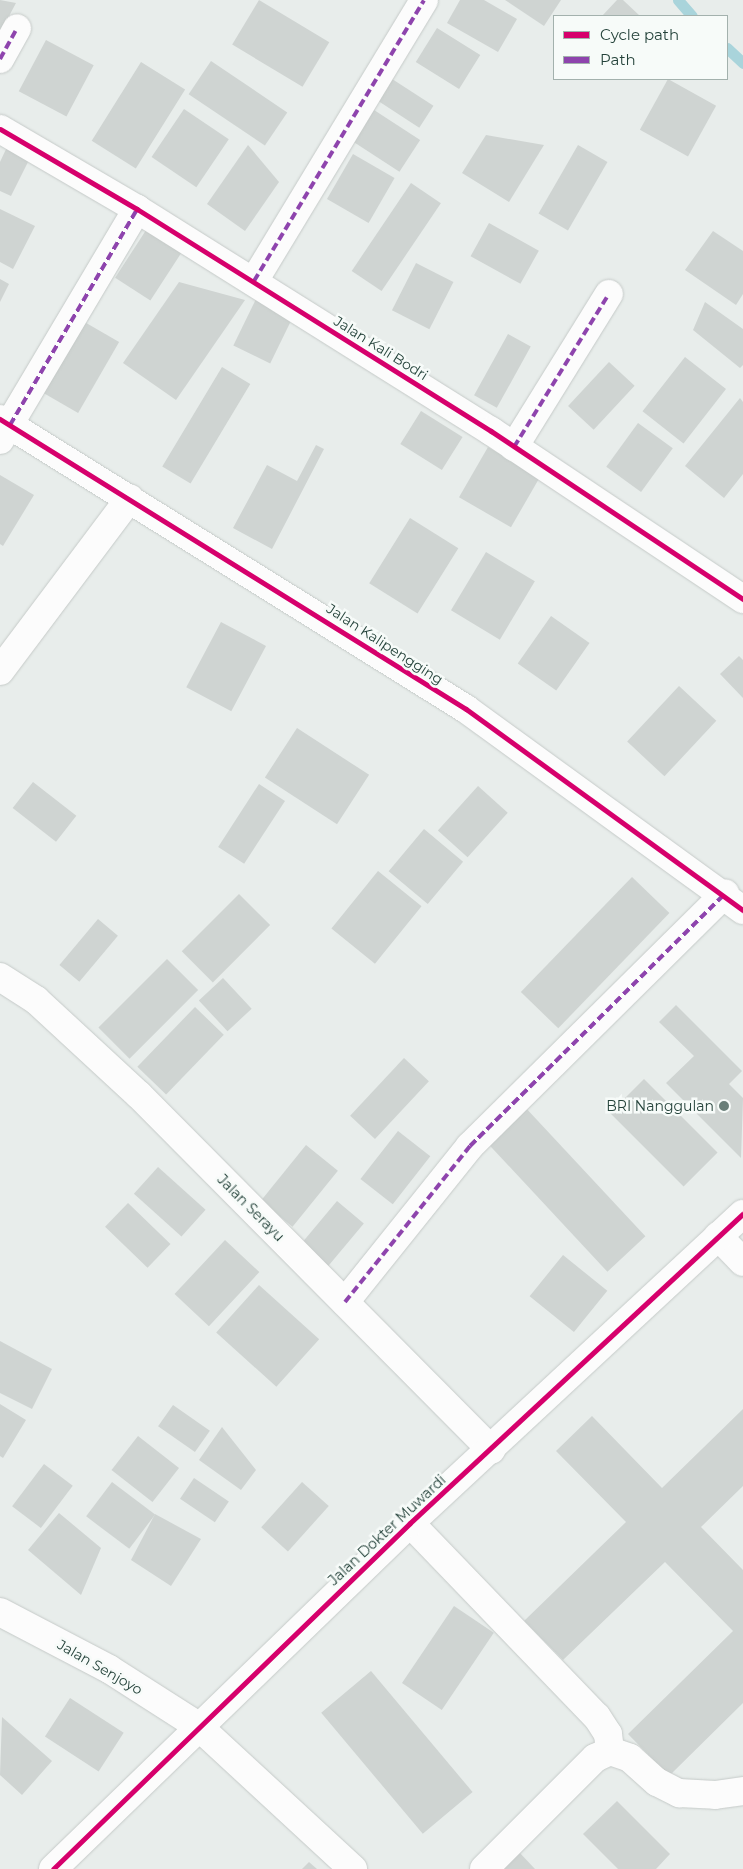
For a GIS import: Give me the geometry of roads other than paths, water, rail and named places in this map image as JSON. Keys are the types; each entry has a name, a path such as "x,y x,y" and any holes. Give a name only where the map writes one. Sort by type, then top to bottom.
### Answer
{"street":[{"path":"254,281 424,0"},
{"path":"0,59 17,28"},
{"name":"Jalan Kali Bodri","path":"0,129 137,209 254,281 514,446 743,599"},
{"path":"3,428 137,209"},
{"path":"514,446 609,294"},
{"name":"Jalan Kalipengging","path":"3,428 130,498 466,709 734,902"},
{"path":"0,671 130,498"},
{"path":"345,1302 470,1146 734,902"},
{"name":"Jalan Serayu","path":"0,977 36,1000 139,1095 491,1450"},
{"name":"Jalan Dokter Muwardi","path":"53,1869 410,1522 491,1450 743,1214"},
{"path":"718,1236 743,1262"},
{"path":"410,1522 597,1716 608,1734 610,1751"},
{"name":"Jalan Senjoyo","path":"0,1612 109,1669 198,1726 352,1869"},
{"path":"484,1869 595,1758 610,1751 630,1758 657,1782 679,1793 715,1794 743,1791"}],"waterway":[{"path":"678,0 691,15"},
{"path":"728,49 743,63"}],"place":[{"name":"BRI Nanggulan","path":"724,1106"}]}
